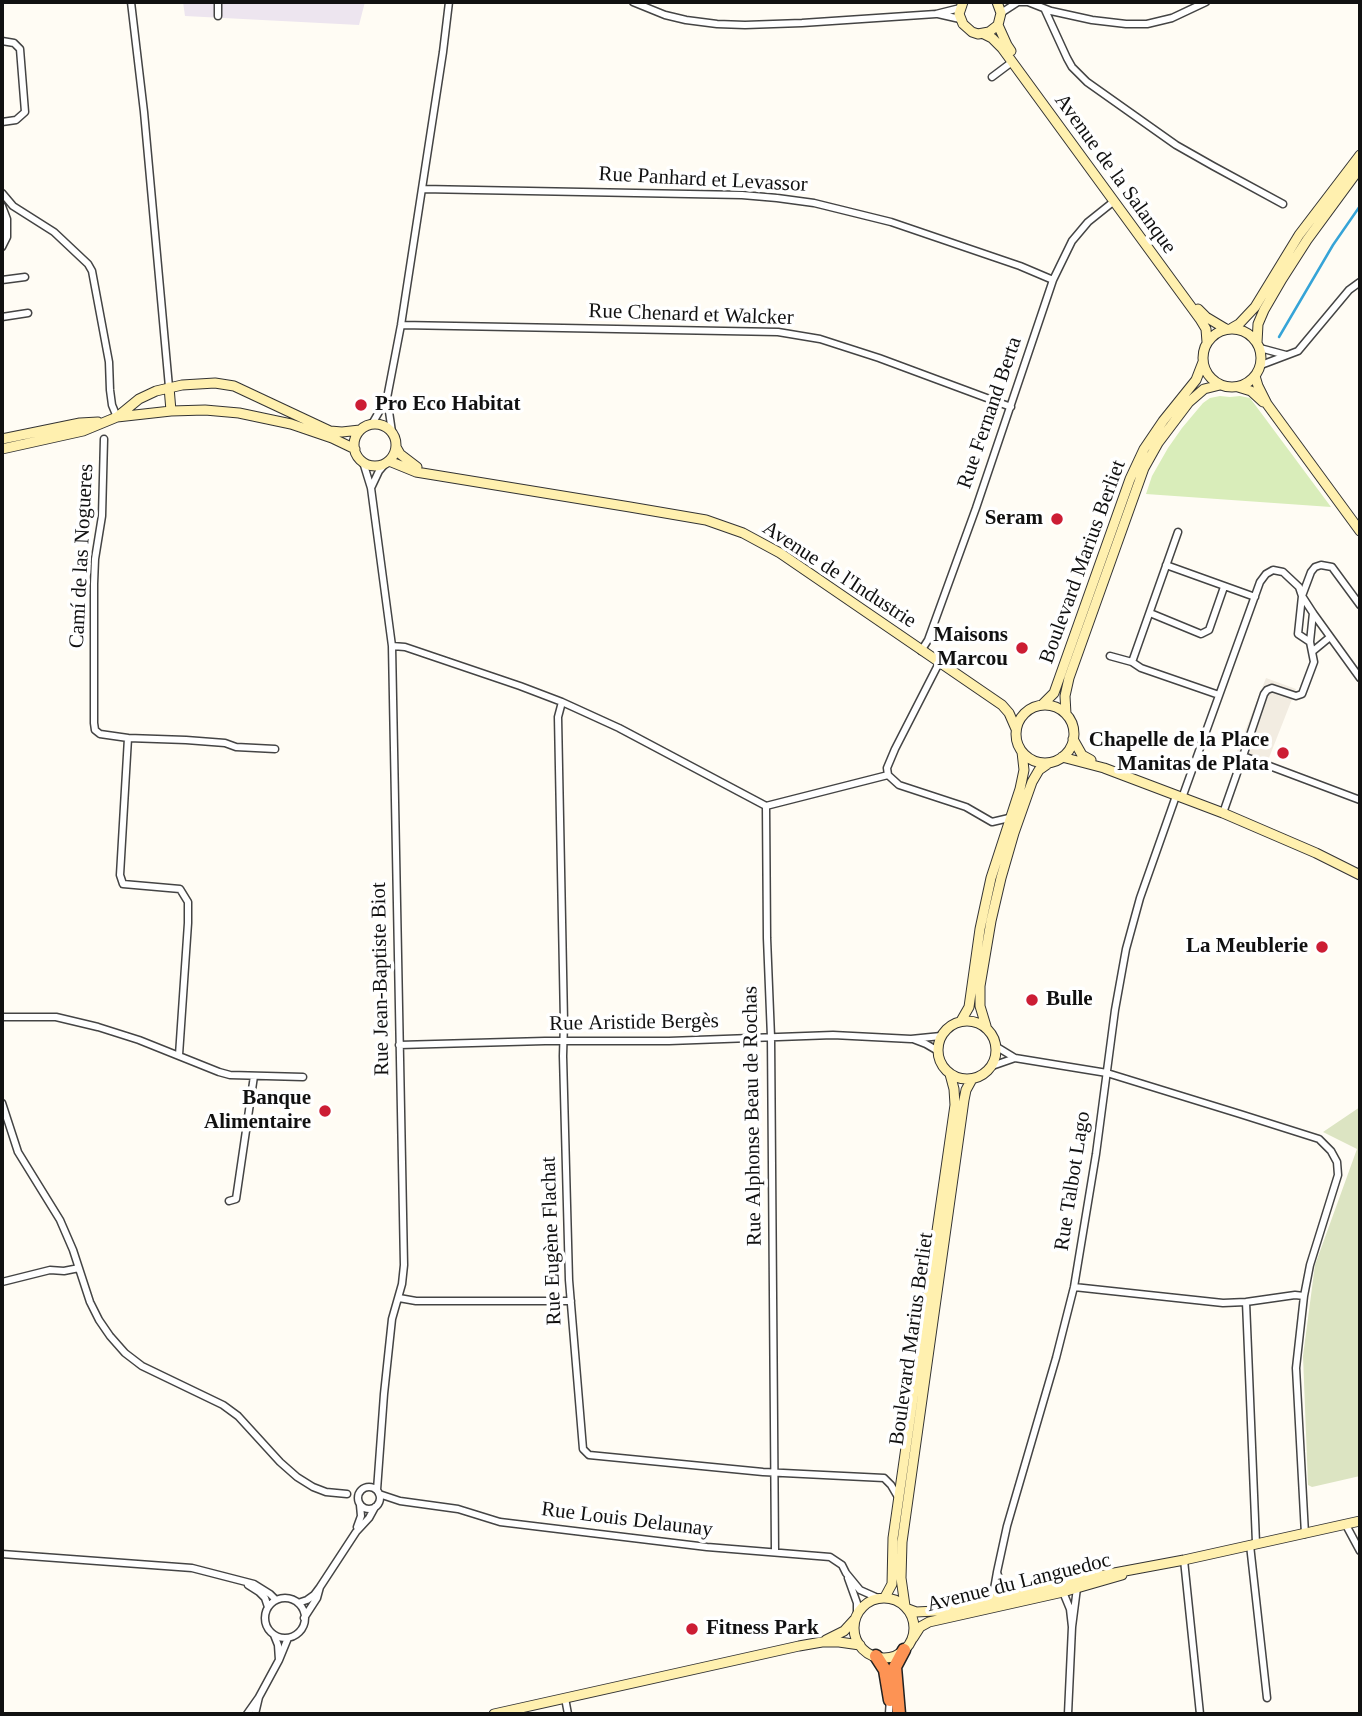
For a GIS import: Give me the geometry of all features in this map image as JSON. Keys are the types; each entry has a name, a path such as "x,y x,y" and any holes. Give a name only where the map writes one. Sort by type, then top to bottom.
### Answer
{"highway":[{"path":"899,1714 895,1667 904,1650"},
{"path":"876,1656 886,1670 890,1714"}],"main road":[{"path":"984,34 998,25 1001,13 998,2"},
{"name":"Avenue de la Salanque","path":"961,7 967,29 992,38 1002,48 1200,319 1206,329 1207,342"},
{"name":"Avenue de la Salanque","path":"998,25 1007,44 1199,310 1206,317 1229,328"},
{"path":"1267,404 1251,391 1220,385 1212,379 1206,371 1202,355 1212,335 1239,324 1255,307 1322,203 1360,155"},
{"path":"1238,387 1251,381 1261,365 1258,324 1282,279 1360,168"},
{"path":"1229,328 1251,335 1259,346"},
{"name":"Boulevard Marius Berliet","path":"1043,704 1054,693 1143,449 1196,380 1203,362"},
{"path":"1255,376 1267,404 1360,531"},
{"path":"117,417 139,399 169,387 197,383 234,386 331,431 360,430 372,424 387,427 396,439 394,454 387,462 377,466 363,462 355,449 356,435 360,430"},
{"name":"Boulevard Marius Berliet","path":"1066,713 1065,696 1069,678 1144,468 1189,402 1204,389 1220,385"},
{"path":"169,387 171,411"},
{"path":"2,449 83,430 117,417 205,410 239,413 291,424 355,449"},
{"path":"2,439 80,423 103,422"},
{"name":"Avenue de l'Industrie","path":"396,447 400,454 418,468 435,474"},
{"name":"Avenue de l'Industrie","path":"387,462 416,472 706,520 743,533 780,553 1002,705 1016,729"},
{"path":"961,1021 969,1007 980,929 991,878 1024,770 1016,729 1020,717 1029,709 1043,704 1056,706 1066,713 1073,725 1070,749 1062,757 1039,770 1032,782 1000,878 991,921 980,986 980,1006 986,1026 997,1046 996,1056 985,1073 972,1079 958,1078 950,1074 941,1063 938,1051 946,1029 961,1021 970,1020 986,1026"},
{"name":"Avenue de l'Industrie","path":"1002,705 1019,710 1029,709"},
{"path":"1073,739 1082,755 1104,768"},
{"path":"1022,752 1030,759 1049,763"},
{"path":"1062,757 1104,768 1223,813 1317,853 1360,875"},
{"name":"Boulevard Marius Berliet","path":"881,1598 892,1584 893,1538 898,1497 955,1105 950,1074"},
{"name":"Boulevard Marius Berliet","path":"907,1607 901,1578 905,1517 964,1100 972,1079"},
{"name":"Avenue du Languedoc","path":"913,1638 920,1627 929,1622 1070,1587 1109,1574 1360,1521"},
{"name":"Avenue du Languedoc","path":"907,1607 916,1612 927,1613 987,1599 1111,1580 1139,1569"},
{"path":"822,1642 844,1631 869,1601 881,1598 899,1601 907,1607 914,1623 913,1638 904,1650 896,1655 886,1658 870,1654 856,1637 856,1617"},
{"path":"494,1714 799,1646 822,1642 860,1645"}],"street":[{"path":"131,2 169,387"},
{"path":"218,2 218,16"},
{"path":"372,424 387,398 401,325 449,2"},
{"path":"633,2 686,20 726,24 802,23 936,14 961,7"},
{"path":"1001,13 1016,2 1028,2 1045,10 1092,20 1147,24 1172,18 1206,2"},
{"path":"1045,10 1066,58 1087,82 1176,145 1283,204"},
{"path":"2,40 14,43 20,49 25,112 16,120 2,122"},
{"path":"992,77 1012,62"},
{"name":"Rue Panhard et Levassor","path":"422,189 741,195 802,201 891,222 1053,280"},
{"path":"2,193 13,206 54,232 92,271 109,362 112,405 117,417"},
{"name":"Rue Fernand Berta","path":"921,651 928,640 1011,407 1053,280 1072,241 1088,222 1113,202"},
{"path":"2,205 7,219 8,237 2,247"},
{"path":"2,280 25,277"},
{"path":"1261,365 1298,351 1349,290 1360,282"},
{"path":"2,317 28,313"},
{"name":"Rue Chenard et Walcker","path":"401,325 778,332 820,339 855,350 1011,407"},
{"path":"1259,346 1287,355"},
{"path":"387,398 392,432"},
{"name":"Camí de las Nogueres","path":"104,439 102,516 94,584 94,723 100,734 128,738"},
{"name":"Rue Jean-Baptiste Biot","path":"363,462 371,488 392,646 404,1265 399,1298 392,1319 378,1492"},
{"path":"371,488 387,462"},
{"path":"1132,662 1178,532"},
{"path":"1166,565 1255,597"},
{"path":"1310,642 1298,634 1302,596 1315,567 1327,565 1335,570 1360,605"},
{"name":"Rue Talbot Lago","path":"987,1599 994,1589 1007,1526 1074,1287 1096,1154 1115,1010 1126,949 1140,898 1261,582 1266,574 1273,570 1283,572 1299,587 1302,596"},
{"path":"1150,613 1201,634 1209,630 1224,587"},
{"path":"1302,596 1360,678"},
{"path":"1223,813 1264,694 1272,688 1296,696 1302,694 1314,662 1310,642 1313,613"},
{"path":"1313,651 1330,637"},
{"path":"392,646 405,647 562,702 619,728 766,806 888,775"},
{"path":"1110,656 1219,695"},
{"path":"939,663 895,749 887,768 888,775 900,785 965,807 992,822 1009,818"},
{"name":"Rue Eugène Flachat","path":"562,702 558,717 569,1280 583,1449 589,1455 774,1472 884,1478 898,1497"},
{"path":"179,1055 188,902 180,889 123,884 120,875 128,738 186,740 275,749"},
{"path":"1243,756 1360,800"},
{"name":"Rue Alphonse Beau de Rochas","path":"766,806 771,1037 775,1551"},
{"path":"2,1017 57,1017 98,1027 230,1075 303,1077"},
{"name":"Rue Aristide Bergès","path":"399,1045 832,1035 911,1039 941,1037"},
{"name":"Rue Aristide Bergès","path":"911,1039 938,1051"},
{"path":"997,1046 1015,1058 1107,1073 1319,1139 1331,1151 1337,1162 1338,1175 1310,1265 1296,1368 1305,1534"},
{"path":"992,1066 1015,1058"},
{"path":"229,1201 236,1199 254,1076"},
{"path":"2,1103 18,1152 60,1220 90,1303 99,1321 125,1353 142,1366 223,1405 238,1416 280,1462 313,1487 326,1492 347,1494 373,1487 378,1492 380,1499 369,1518 356,1532 320,1587 314,1595 298,1603"},
{"path":"2,1282 50,1270 79,1268"},
{"path":"1074,1287 1223,1303 1304,1296"},
{"path":"399,1298 416,1301 571,1301"},
{"path":"1246,1301 1253,1544 1267,1698"},
{"name":"Rue Jean-Baptiste Biot","path":"364,1488 378,1467"},
{"path":"356,1532 361,1516 358,1495 364,1488"},
{"name":"Rue Louis Delaunay","path":"378,1492 400,1501 457,1509 500,1522 707,1547 830,1557 842,1565 860,1590 881,1598"},
{"path":"347,1494 369,1509 376,1506"},
{"name":"Rue Louis Delaunay","path":"376,1506 400,1501"},
{"path":"1346,1525 1360,1551"},
{"path":"2,1554 192,1568 254,1584 276,1600"},
{"path":"1184,1560 1200,1714"},
{"name":"Rue Talbot Lago","path":"997,1572 1004,1596"},
{"path":"846,1573 857,1603 856,1617"},
{"path":"240,1581 265,1598 268,1607 265,1619 278,1645 279,1660"},
{"path":"304,1618 317,1598 320,1587"},
{"path":"1070,1587 1072,1627"},
{"path":"1068,1714 1072,1627 1070,1587"},
{"path":"967,1612 971,1607 997,1602 1004,1596"},
{"path":"268,1607 276,1600 284,1598 298,1603 303,1610 303,1625 299,1632 288,1638 274,1635"},
{"path":"247,1714 279,1660 288,1638"},
{"path":"255,1714 259,1697"},
{"path":"565,1699 568,1714"}],"shaded area":[{"path":"183,2 365,2 359,25 185,16"},
{"path":"1266,678 1296,689 1265,768 1235,756"}],"green space":[{"path":"1220,396 1250,398 1331,507 1146,494 1152,476 1182,428 1203,403"},
{"path":"1360,1107 1360,1476 1312,1487 1308,1485 1303,1356 1315,1265 1357,1149 1323,1132"}],"waterway":[{"path":"1279,337 1333,245 1360,206"}],"place":[{"name":"Pro Eco Habitat","path":"361,405"},
{"name":"Seram","path":"1057,519"},
{"name":"Maisons Marcou","path":"1022,648"},
{"name":"Chapelle de la Place Manitas de Plata","path":"1283,753"},
{"name":"La Meublerie","path":"1322,947"},
{"name":"Bulle","path":"1032,1000"},
{"name":"Banque Alimentaire","path":"325,1111"},
{"name":"Fitness Park","path":"692,1629"}]}
